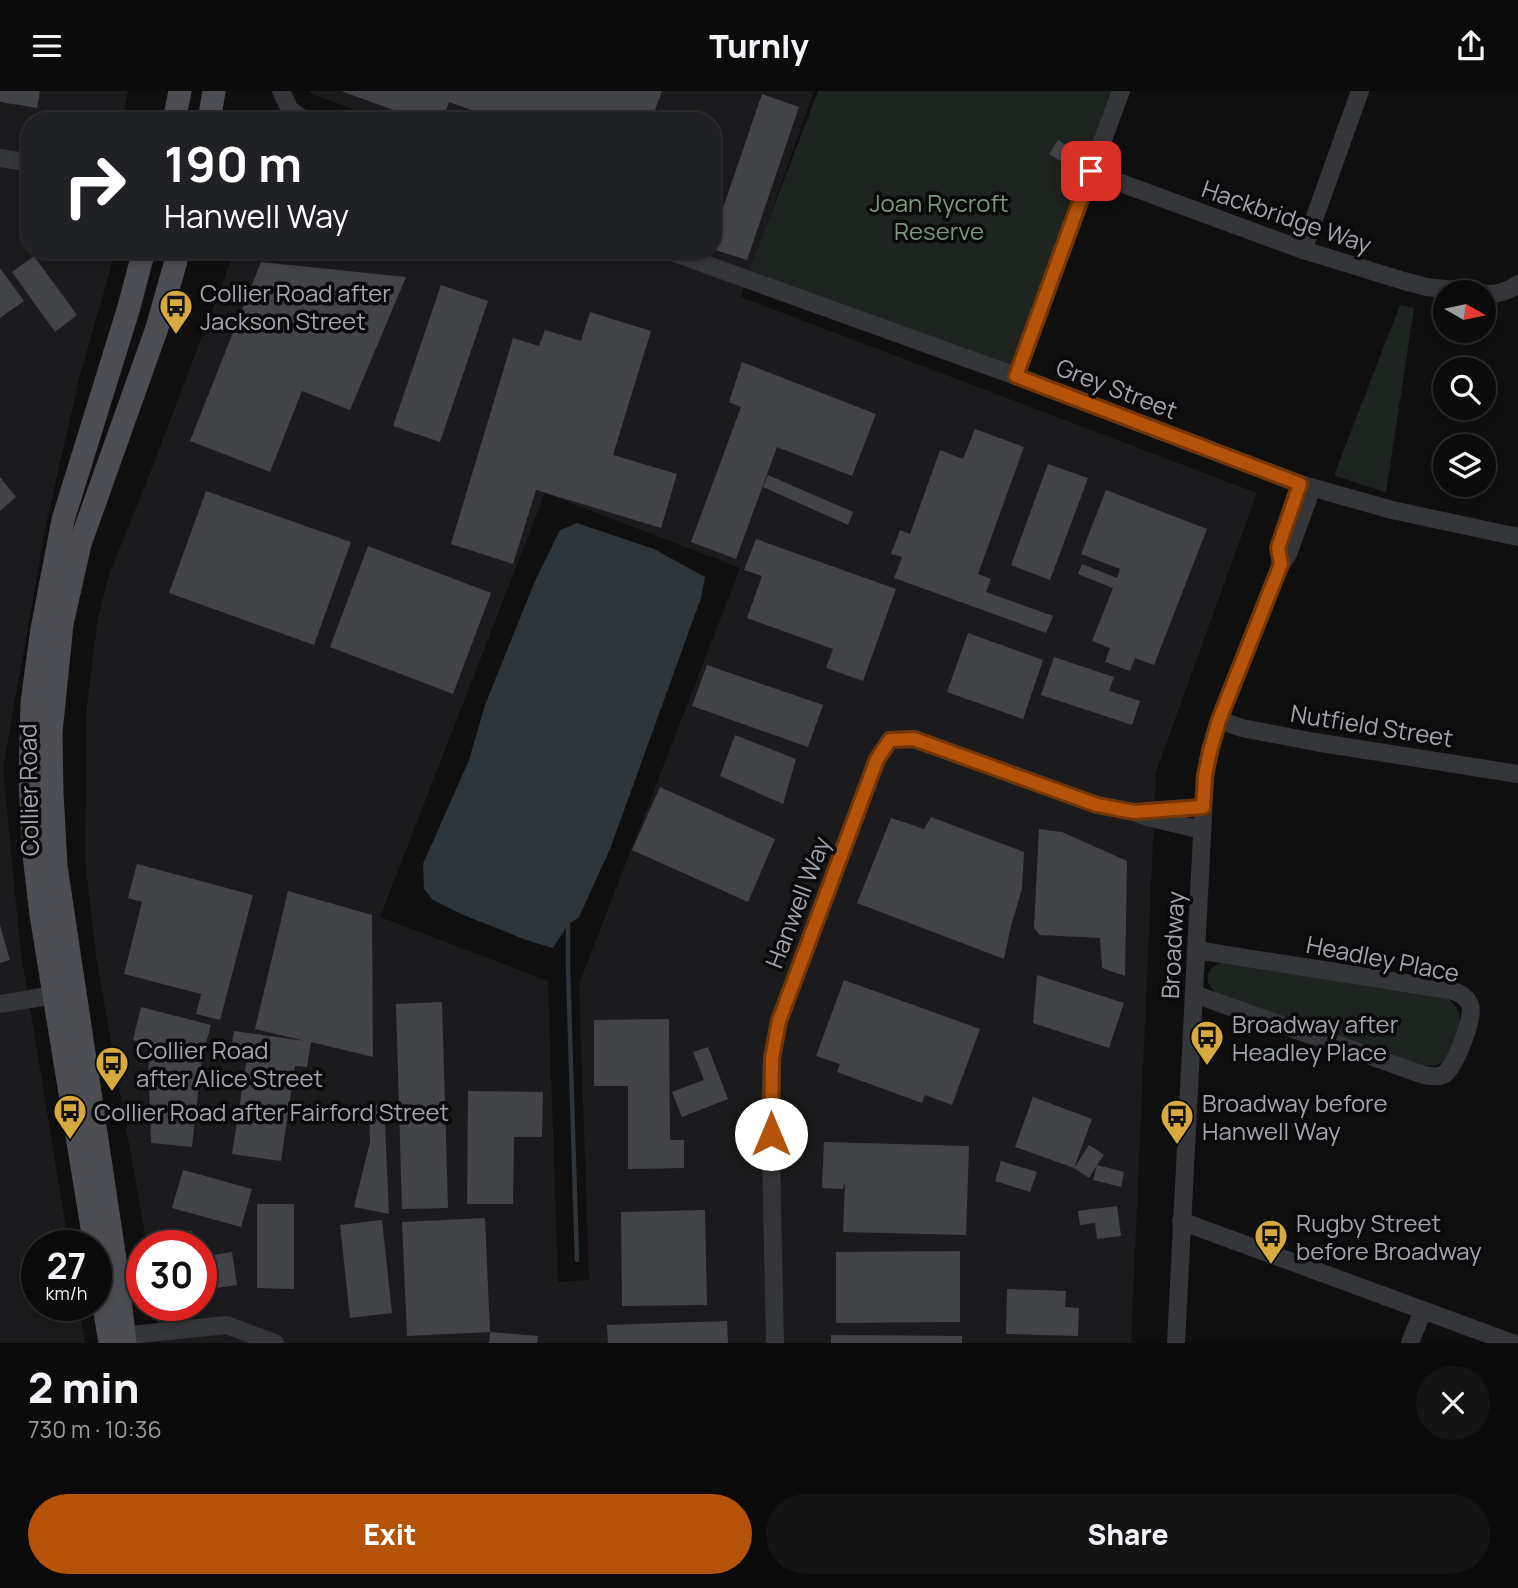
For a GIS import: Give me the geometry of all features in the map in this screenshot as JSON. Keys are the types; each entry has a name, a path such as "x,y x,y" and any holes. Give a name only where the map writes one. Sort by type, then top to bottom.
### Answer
{"main road":[{"path":"176,112 180,91"},
{"path":"210,112 214,91"},
{"name":"Collier Road","path":"117,1340 117,1273 64,993 41,915 34,855 30,780 32,702 42,629 63,520 130,307 142,259"},
{"name":"Collier Road","path":"92,1230 64,993 51,732 62,624 80,544 157,328 176,259"},
{"path":"112,1320 117,1340"}],"street":[{"path":"281,91 293,112"},
{"path":"1016,376 1121,91"},
{"path":"1303,250 1360,91"},
{"path":"0,158 21,162"},
{"name":"Hackbridge Way","path":"1091,171 1303,250 1433,288"},
{"name":"Grey Street","path":"691,259 1016,376 1306,486 1392,510 1518,537"},
{"path":"1496,294 1508,292 1518,284"},
{"name":"Broadway","path":"1175,1343 1205,776 1219,720 1281,564 1288,554 1306,486"},
{"name":"Nutfield Street","path":"1219,720 1242,728 1315,742 1518,774"},
{"name":"Hanwell Way","path":"775,1343 770,1107 772,1058 779,1021 877,759 890,740 914,739 1097,805 1202,830"},
{"name":"Hanwell Way","path":"1134,812 1203,807"},
{"name":"Headley Place","path":"1194,994 1421,1075 1435,1077 1443,1075 1454,1061 1472,1012 1465,997 1457,992 1196,950"},
{"path":"0,1004 64,993"},
{"path":"1181,1221 1512,1343"},
{"path":"1410,1343 1423,1310"},
{"path":"117,1340 226,1325 275,1343"}],"shaded area":[{"path":"0,91 128,91 124,112 21,112 21,259 113,259 80,375 47,520 3,768 21,954 66,1230 21,1230 21,1321 81,1321 85,1343 0,1343"},
{"path":"310,91 814,91 741,297 1257,493 1156,772 1131,1343 160,1343 157,1321 217,1321 217,1230 144,1230 96,956 85,861 87,705 98,618 108,577 232,259 721,259 721,112 361,112","holes":["545,493 740,568 579,984 589,1280 558,1282 548,981 380,917"]},
{"path":"577,523 654,549 705,577 701,598 610,849 579,917 568,925 553,948 461,914 433,900 424,889 423,864 469,760 485,705 535,581 560,530"}],"green space":[{"name":"Joan Rycroft Reserve","path":"818,91 1121,91 1016,376 746,279"},
{"path":"1400,305 1414,308 1386,493 1334,475"},
{"path":"1226,962 1446,998 1459,1012 1461,1019 1458,1035 1446,1059 1434,1065 1420,1064 1217,993 1209,984 1208,974 1214,966"}],"building":[{"path":"0,91 40,91 37,108 0,102"},
{"path":"341,91 662,91 654,112 477,112 449,102 445,112 399,112"},
{"path":"762,94 799,107 747,260 721,252 721,214"},
{"path":"1058,140 1068,146 1060,161 1049,154"},
{"path":"30,259 36,259 77,315 55,332 12,272"},
{"path":"261,262 406,277 350,410 302,391 270,472 190,441"},
{"path":"0,268 24,301 0,318"},
{"path":"441,285 488,301 440,442 393,426"},
{"path":"590,312 651,331 613,455 677,474 661,528 536,490 513,564 451,544 513,338 539,346 545,330 581,341"},
{"path":"742,362 876,414 852,476 777,447 736,559 691,542 741,407 729,402"},
{"path":"975,429 1024,447 978,574 991,579 986,592 1053,616 1046,633 894,578 902,557 891,554 900,530 910,534 940,450 963,459"},
{"path":"1048,464 1088,478 1050,580 1011,565"},
{"path":"768,475 853,512 848,525 763,487"},
{"path":"0,477 16,497 0,511"},
{"path":"1106,490 1207,529 1154,665 1135,658 1130,671 1105,662 1110,648 1092,641 1113,588 1078,574 1082,564 1117,578 1120,569 1081,554"},
{"path":"206,491 351,542 314,645 169,593"},
{"path":"756,539 896,589 863,681 826,668 833,649 747,618 762,576 744,570"},
{"path":"368,546 491,593 453,694 330,647"},
{"path":"968,633 1043,660 1023,719 947,692"},
{"path":"1054,657 1114,677 1109,691 1140,701 1132,725 1041,695"},
{"path":"707,665 823,705 808,747 692,706"},
{"path":"735,735 796,759 783,804 720,776"},
{"path":"660,787 775,839 748,902 632,850"},
{"path":"931,817 1024,852 1022,889 1004,959 857,903 891,818 924,829"},
{"path":"1039,829 1062,832 1127,861 1125,976 1102,968 1100,938 1040,935 1034,928"},
{"path":"137,864 253,895 220,1020 196,1014 201,994 124,974 142,902 128,898"},
{"path":"288,891 372,915 373,1057 311,1042 307,1067 295,1066 281,1161 232,1154 247,1058 230,1056 234,1031 305,1041 255,1029"},
{"path":"0,925 10,960 0,963"},
{"path":"1037,975 1124,1003 1109,1048 1033,1023"},
{"path":"844,980 980,1029 952,1105 925,1095 922,1103 837,1072 840,1064 816,1056"},
{"path":"442,1002 448,1208 402,1209 396,1004"},
{"path":"141,1007 211,1025 202,1058 192,1147 151,1143 148,1045 133,1040"},
{"path":"669,1019 670,1140 684,1140 684,1168 628,1169 628,1086 594,1086 594,1020"},
{"path":"708,1047 728,1099 682,1117 672,1092 704,1080 693,1052"},
{"path":"468,1091 543,1092 542,1137 514,1137 513,1204 467,1204"},
{"path":"1033,1097 1092,1119 1074,1168 1015,1147"},
{"path":"384,1104 389,1214 354,1207 370,1142 369,1106"},
{"path":"824,1142 969,1146 966,1235 843,1232 845,1182 843,1189 822,1188"},
{"path":"1089,1145 1104,1155 1089,1178 1074,1168"},
{"path":"1001,1161 1037,1172 1030,1192 995,1181"},
{"path":"1097,1165 1124,1172 1121,1187 1093,1180"},
{"path":"183,1170 252,1189 241,1227 172,1208"},
{"path":"257,1204 294,1204 294,1289 257,1288"},
{"path":"1117,1206 1121,1236 1097,1239 1095,1223 1080,1225 1078,1211"},
{"path":"705,1210 707,1305 622,1306 621,1212"},
{"path":"485,1218 490,1332 407,1336 402,1222"},
{"path":"382,1220 392,1313 350,1318 340,1225"},
{"path":"960,1251 960,1322 836,1323 836,1252"},
{"path":"232,1252 237,1285 217,1288 217,1254"},
{"path":"1007,1289 1066,1291 1065,1307 1079,1308 1078,1336 1006,1334"},
{"path":"727,1321 728,1343 608,1343 607,1325"},
{"path":"490,1332 538,1336 537,1343 489,1343"},
{"path":"831,1335 962,1336 962,1343 831,1343"}],"waterway":[{"path":"568,925 577,1260"}],"place":[{"name":"Collier Road after Jackson Street","path":"176,336"},
{"name":"Broadway after Headley Place","path":"1207,1067"},
{"name":"Collier Road after Alice Street","path":"112,1093"},
{"name":"Collier Road after Fairford Street","path":"70,1141"},
{"name":"Broadway before Hanwell Way","path":"1177,1146"},
{"name":"Rugby Street before Broadway","path":"1271,1266"}],"route":[{"path":"771,1134 772,1058 779,1021 877,759 890,740 914,739 1097,805 1134,812 1203,807 1205,776 1214,736 1281,564 1278,548 1300,484 1016,376 1091,171"}]}
